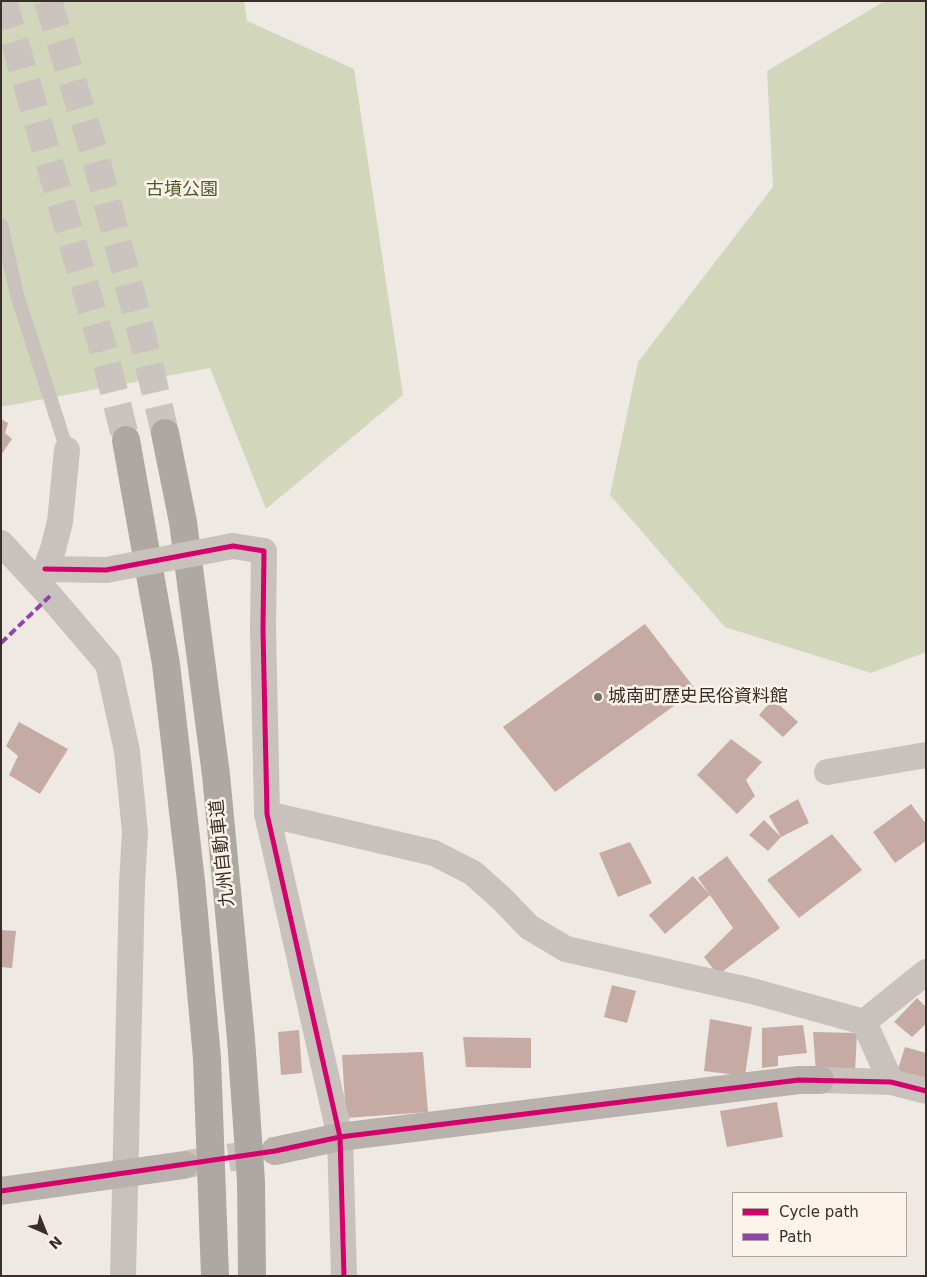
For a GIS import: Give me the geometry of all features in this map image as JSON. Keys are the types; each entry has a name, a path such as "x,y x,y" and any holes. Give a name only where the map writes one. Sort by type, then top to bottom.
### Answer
{"highway":[{"name":"九州自動車道","path":"165,433 183,522 216,775 242,1039 251,1181 252,1276"},
{"name":"九州自動車道","path":"126,440 166,664 191,881 207,1058 214,1276"},
{"path":"251,1181 268,1188 269,1276"}],"street":[{"path":"43,577 60,522 67,450"},
{"path":"1,543 43,577 108,664 127,751 135,832 132,883 124,1276"},
{"path":"43,577 106,570 233,546 264,551 263,630 267,814 340,1138 344,1276"},
{"path":"827,772 926,755"},
{"path":"267,814 434,853 473,873 529,927 566,949 752,991 864,1022"},
{"path":"864,1022 926,972"},
{"path":"864,1022 891,1082"},
{"path":"275,1151 340,1138 799,1080 891,1082 926,1090"},
{"path":"1,1191 184,1165"}],"lane":[{"path":"1,225 18,295 67,450"}],"green space":[{"name":"古墳公園","path":"1,1 244,1 247,21 354,69 403,395 266,509 210,368 1,407"},
{"path":"885,1 926,1 926,652 871,673 725,627 610,495 638,362 773,187 767,71"}],"building":[{"path":"1,419 8,423 5,433 12,439 1,455"},
{"path":"645,624 696,690 555,792 503,727"},
{"path":"773,699 798,722 783,737 759,715"},
{"path":"19,722 68,749 40,794 9,775 18,756 6,746"},
{"path":"731,739 762,762 746,780 755,796 737,814 697,775"},
{"path":"798,799 809,823 781,837 769,816"},
{"path":"911,804 926,824 926,841 895,863 873,832"},
{"path":"764,820 781,837 768,851 749,835"},
{"path":"832,834 862,870 799,918 767,880"},
{"path":"630,842 652,883 618,897 599,853"},
{"path":"727,856 780,928 718,975 704,957 733,928 698,878"},
{"path":"693,876 710,895 665,934 649,915"},
{"path":"1,930 16,931 12,968 1,967"},
{"path":"612,985 636,991 627,1023 604,1017"},
{"path":"917,998 926,1007 926,1024 912,1037 894,1022"},
{"path":"710,1019 752,1027 745,1076 704,1071"},
{"path":"803,1025 807,1053 778,1056 778,1066 762,1068 762,1028"},
{"path":"299,1030 302,1073 281,1075 278,1032"},
{"path":"813,1032 857,1033 855,1072 816,1072"},
{"path":"463,1037 531,1038 531,1068 466,1067"},
{"path":"905,1047 926,1053 926,1081 897,1072"},
{"path":"423,1052 428,1112 346,1118 342,1055"},
{"path":"777,1102 783,1137 727,1147 720,1111"}],"tunnel":[{"path":"3,1 104,352 126,440"},
{"path":"48,1 96,159 143,339 165,433"},
{"path":"187,1164 273,1151"}],"marked path":[{"path":"1,643 50,596"}],"cycle path":[{"path":"45,569 106,570 233,546 264,551 263,630 267,814 340,1137 344,1276"},
{"path":"1,1191 275,1151 340,1137 799,1080 891,1082 926,1091"}],"place":[{"name":"城南町歴史民俗資料館","path":"598,697"}]}
